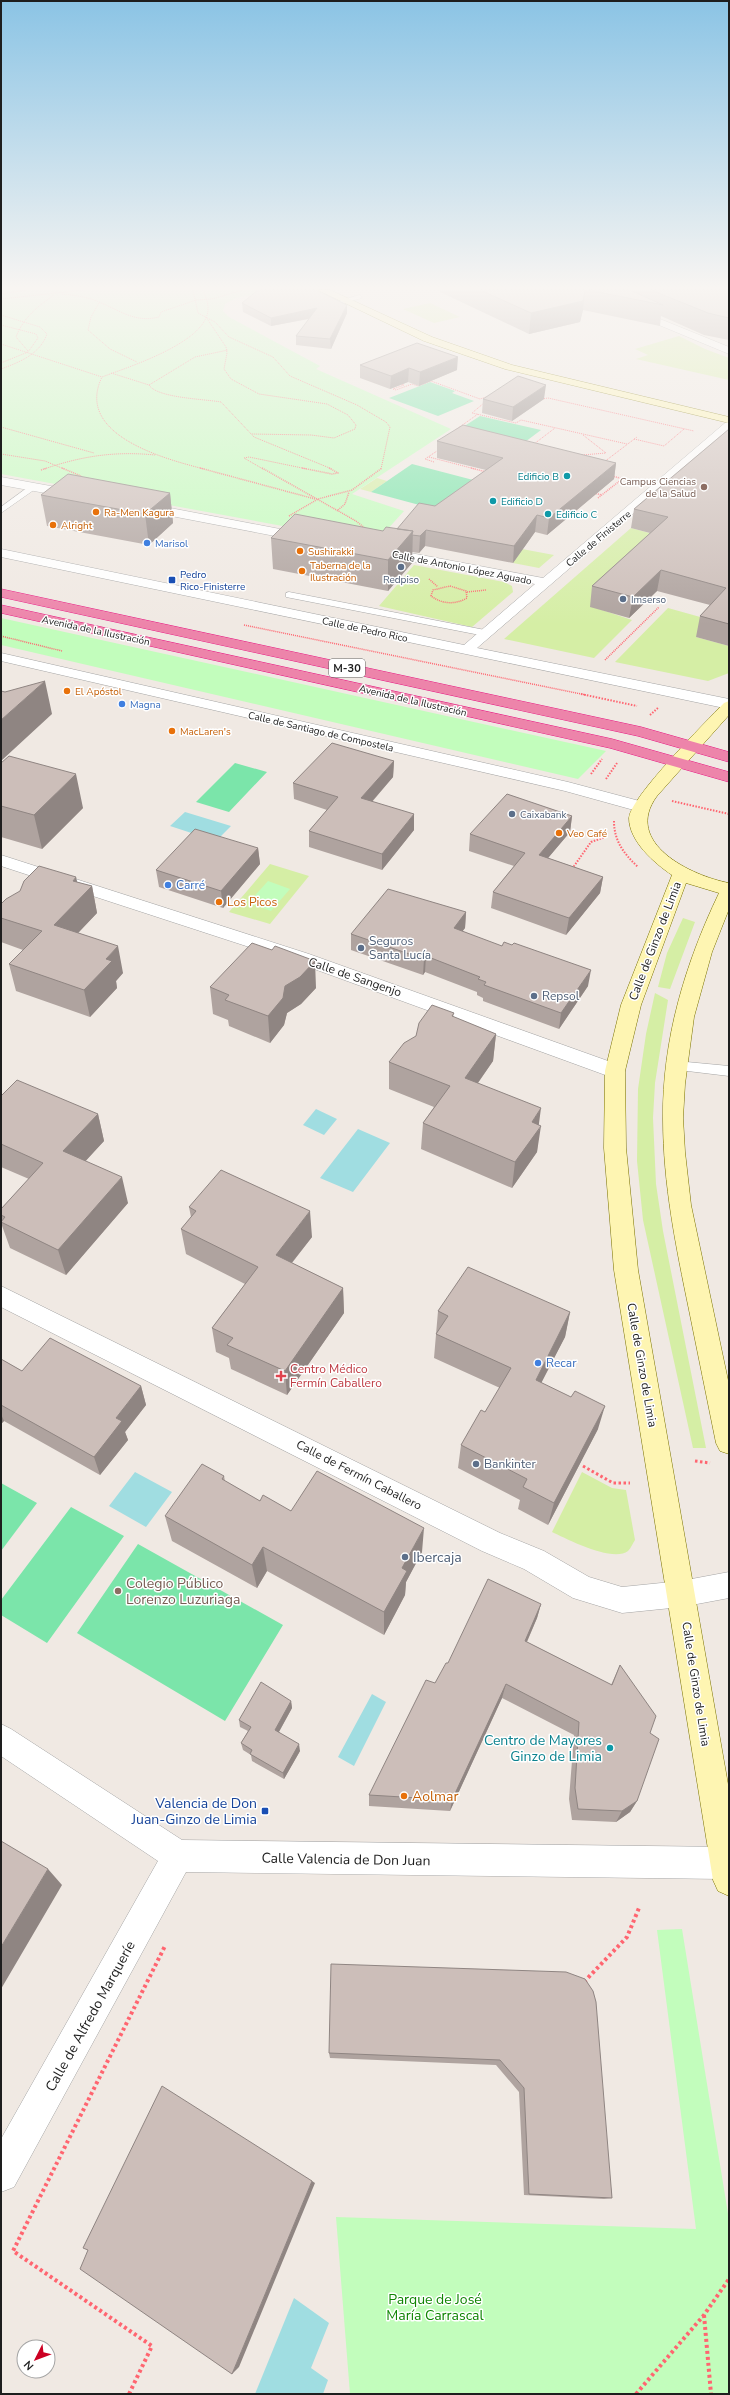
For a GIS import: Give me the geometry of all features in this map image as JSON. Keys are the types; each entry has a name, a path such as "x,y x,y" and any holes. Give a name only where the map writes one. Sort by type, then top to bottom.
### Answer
{"highway":[{"name":"Avenida de la Ilustración","path":"1,593 641,732 729,757"},
{"name":"Avenida de la Ilustración","path":"1,609 604,742 680,762 729,778"}],"main road":[{"path":"653,402 729,420"},
{"path":"692,402 729,410"},
{"path":"729,705 641,807 638,820 649,846 664,862 681,873 703,883 729,889 708,932 693,975 682,1023 676,1066 674,1152 679,1197 688,1247 729,1443"},
{"name":"Calle de Ginzo de Limia","path":"681,873 642,972 615,1071 614,1148 626,1270 728,1869"}],"street":[{"name":"Calle de Finisterre","path":"466,650 729,425"},
{"path":"1,480 88,497"},
{"path":"134,506 320,540"},
{"name":"Calle de Antonio López Aguado","path":"368,550 545,582"},
{"name":"Calle de Pedro Rico","path":"1,553 729,705"},
{"name":"Calle de Santiago de Compostela","path":"1,657 568,787 641,807"},
{"name":"Calle de Sangenjo","path":"1,860 302,958 615,1071"},
{"name":"Calle de Fermín Caballero","path":"1,1296 491,1542 534,1560 583,1589 622,1600 681,1594 729,1585"},
{"path":"1,1739 178,1856"},
{"name":"Calle Valencia de Don Juan","path":"178,1856 728,1869"},
{"name":"Calle de Alfredo Marqueríe","path":"1,2174 178,1856"}],"lane":[{"path":"1,511 34,487"},
{"path":"289,595 485,633"},
{"path":"676,1066 729,1071"}],"path":[{"path":"98,402 107,424 128,442 160,456"},
{"path":"219,402 251,434 338,473 332,474 249,456 244,458 338,510 356,521 369,532"},
{"path":"251,434 311,435 334,438 355,429 356,424 344,412 332,405 316,402"},
{"path":"37,472 95,453 125,451 160,456 318,499 349,492 368,481 382,468 390,427 386,422 350,402"},
{"path":"485,402 472,413 516,423 520,420 626,444"},
{"path":"565,402 698,432"},
{"path":"454,431 478,414"},
{"path":"652,425 655,422"},
{"path":"1,427 95,453"},
{"path":"532,444 556,428"},
{"path":"634,439 664,446 684,429"},
{"path":"582,434 606,453"},
{"path":"602,463 636,437"},
{"path":"434,462 425,459 445,446"},
{"path":"576,456 606,453 613,455"},
{"path":"429,457 487,472 490,470"},
{"path":"607,475 639,483"},
{"path":"598,498 622,479"},
{"path":"338,510 345,504 349,492"},
{"path":"594,493 602,495"},
{"path":"450,586 462,588 468,594 463,601 449,603 435,600 431,593 438,587 450,586"},
{"path":"603,664 659,607"},
{"path":"242,625 637,706"},
{"path":"633,712 641,703"},
{"path":"646,718 661,705"},
{"path":"588,778 604,758"},
{"path":"604,782 619,760"},
{"path":"672,801 729,814"},
{"path":"569,872 591,842 608,836"},
{"path":"695,1461 710,1463"},
{"path":"583,1466 613,1483 630,1483"},
{"path":"579,1986 627,1937 640,1908"},
{"path":"130,2394 152,2346 13,2250 166,1946"},
{"path":"636,2394 704,2315 729,2279"},
{"path":"704,2315 711,2394"}],"green space":[{"path":"1,402 390,402 451,429 352,494 404,511 375,543 1,474"},
{"path":"399,402 472,402 438,416"},
{"path":"480,416 541,430 509,454 446,438"},
{"path":"412,464 477,481 438,510 371,492"},
{"path":"377,478 387,481 371,492 360,489"},
{"path":"631,528 709,549 590,606 632,620 594,658 504,639"},
{"path":"522,549 554,555 539,568 513,563"},
{"path":"414,565 504,582 512,586 513,592 472,627 379,606"},
{"path":"668,608 711,620 696,637 729,646 729,673 708,681 615,662"},
{"path":"1,618 606,751 578,779 1,645"},
{"path":"235,763 267,772 229,812 196,802"},
{"path":"270,864 309,876 270,924 229,912"},
{"path":"268,881 290,889 271,911 248,903"},
{"path":"683,918 695,922 670,989 658,987 667,953"},
{"path":"655,993 668,1000 655,1083 653,1118 656,1184 663,1231 706,1448 693,1448 643,1220 637,1161 638,1089 646,1034"},
{"path":"582,1472 612,1488 626,1490 635,1540 628,1551 621,1554 601,1552 590,1549 552,1532"},
{"path":"1,1483 37,1503 1,1551"},
{"path":"71,1507 124,1536 47,1643 1,1615 1,1600"},
{"path":"138,1544 283,1625 225,1721 77,1633"},
{"name":"Parque de José María Carrascal","path":"682,1929 729,2220 729,2394 350,2394 336,2217 696,2229 657,1930"}],"water":[{"path":"185,812 231,826 216,841 170,826"},
{"path":"316,1109 337,1119 324,1135 303,1125"},
{"path":"358,1129 390,1143 353,1192 320,1178"},
{"path":"135,1472 172,1492 146,1527 109,1506"},
{"path":"372,1694 386,1702 354,1766 338,1757"},
{"path":"294,2298 329,2323 311,2368 328,2380 323,2394 255,2394"}],"building":[{"path":"493,402 521,402 513,407"},
{"path":"463,425 616,463 549,518 537,515 514,546 426,530 420,536 412,535 413,531 397,529 419,503 435,506 503,458 437,441"},
{"path":"729,429 729,624 700,616 726,588 661,570 633,597 592,586 668,517 634,509"},
{"path":"68,474 170,493 145,514 41,495"},
{"path":"295,514 383,531 386,527 413,531 388,560 271,538"},
{"path":"45,681 1,720 1,691 5,692"},
{"path":"332,743 394,761 361,798 414,814 382,854 309,831 338,797 293,783"},
{"path":"9,756 76,774 34,815 1,806 1,763"},
{"path":"507,794 572,816 539,855 603,877 569,918 493,892 525,853 470,834"},
{"path":"195,829 258,848 221,891 156,870"},
{"path":"39,866 76,877 73,881 92,886 54,925 118,946 106,959 112,961 84,990 9,964 42,931 1,918 1,904 6,899 20,891 24,881"},
{"path":"388,889 466,912 454,928 502,946 504,942 512,945 514,943 591,970 561,1013 484,985 486,982 478,979 480,977 426,956 424,959 351,934"},
{"path":"252,943 272,950 275,946 315,961 300,977 285,986 283,998 268,1016 225,1000 229,995 210,987"},
{"path":"432,1005 454,1013 452,1016 496,1034 465,1078 541,1108 532,1122 541,1126 515,1162 423,1123 450,1086 389,1062 404,1043 416,1036 419,1023"},
{"path":"17,1080 98,1114 63,1151 122,1177 58,1250 1,1222 5,1217 1,1215 1,1209 43,1163 1,1144 1,1096"},
{"path":"221,1170 310,1211 276,1255 343,1288 285,1371 227,1345 233,1338 212,1328 258,1267 181,1229 196,1211 189,1207"},
{"path":"468,1267 570,1312 536,1380 571,1397 575,1391 605,1406 554,1503 523,1487 527,1479 461,1445 481,1410 485,1412 511,1368 436,1334 448,1316 438,1311"},
{"path":"50,1338 141,1386 116,1418 122,1421 94,1457 1,1405 1,1359 22,1371"},
{"path":"202,1464 224,1476 222,1479 260,1501 263,1495 291,1511 317,1471 424,1528 402,1568 407,1571 384,1612 263,1547 252,1565 165,1516"},
{"path":"488,1579 541,1604 525,1641 612,1685 620,1665 656,1716 650,1733 659,1739 637,1801 622,1811 578,1809 575,1788 579,1722 506,1684 452,1800 369,1795 426,1680 435,1683 446,1663 448,1663"},
{"path":"261,1682 291,1701 275,1730 299,1744 283,1773 250,1754 252,1750 241,1743 251,1727 239,1720"},
{"path":"1,1841 48,1869 1,1947"},
{"path":"331,1964 566,1972 585,1979 593,1991 596,2002 612,2198 529,2194 524,2088 500,2060 329,2053"},
{"path":"162,2086 312,2181 232,2374 80,2269 88,2250 83,2248"}],"place":[{"name":"Edificio B","path":"567,476"},
{"name":"Campus Ciencias de la Salud","path":"704,487"},
{"name":"Edificio D","path":"493,501"},
{"name":"Ra-Men Kagura","path":"96,512"},
{"name":"Edificio C","path":"548,514"},
{"name":"Alright","path":"53,525"},
{"name":"Marisol","path":"147,543"},
{"name":"Sushirakki","path":"300,551"},
{"name":"Redpiso","path":"401,567"},
{"name":"Taberna de la Ilustración","path":"302,571"},
{"name":"Pedro Rico-Finisterre","path":"172,580"},
{"name":"Imserso","path":"623,599"},
{"name":"El Apóstol","path":"67,691"},
{"name":"Magna","path":"122,704"},
{"name":"MacLaren's","path":"172,731"},
{"name":"Caixabank","path":"512,814"},
{"name":"Veo Café","path":"559,833"},
{"name":"Carré","path":"168,885"},
{"name":"Los Picos","path":"219,902"},
{"name":"Seguros Santa Lucía","path":"361,948"},
{"name":"Repsol","path":"534,996"},
{"name":"Recar","path":"538,1363"},
{"name":"Centro Médico Fermín Caballero","path":"281,1376"},
{"name":"Bankinter","path":"476,1464"},
{"name":"Ibercaja","path":"405,1557"},
{"name":"Colegio Público Lorenzo Luzuriaga","path":"118,1591"},
{"name":"Centro de Mayores Ginzo de Limia","path":"610,1748"},
{"name":"Aolmar","path":"404,1796"},
{"name":"Valencia de Don Juan-Ginzo de Limia","path":"265,1811"}]}
